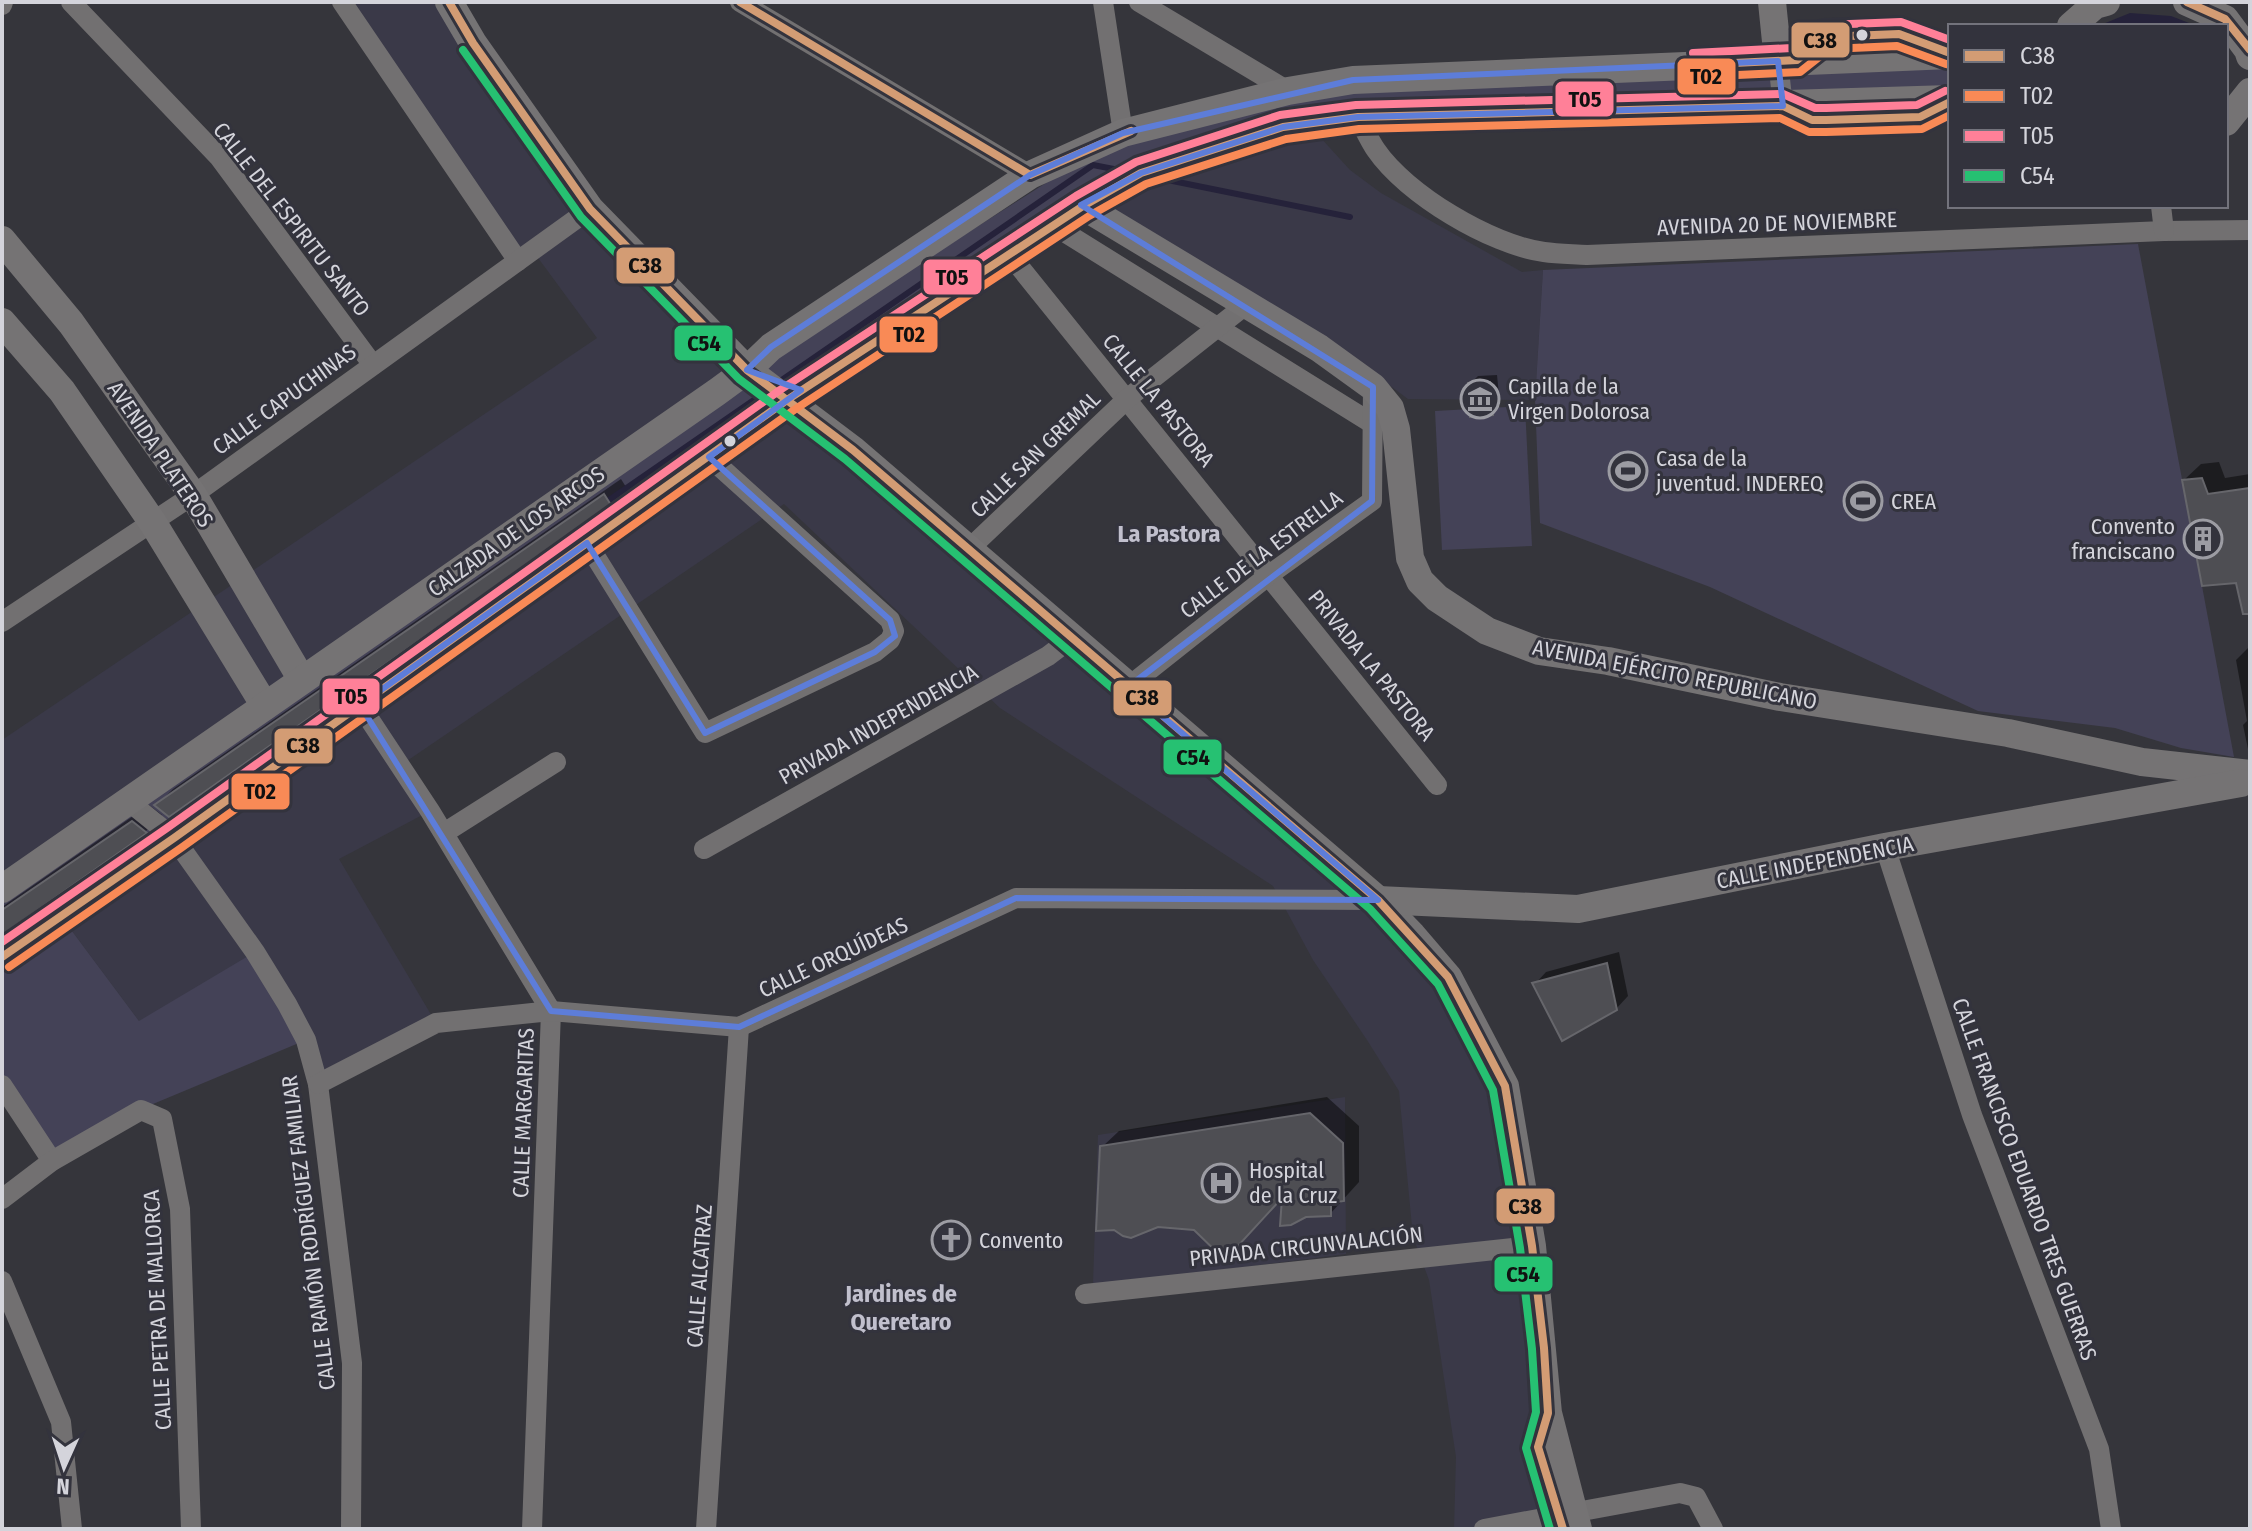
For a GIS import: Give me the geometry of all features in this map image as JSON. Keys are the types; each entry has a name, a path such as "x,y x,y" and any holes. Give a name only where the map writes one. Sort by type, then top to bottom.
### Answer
{"street":[{"name":"CALLE DEL ESPIRITU SANTO","path":"71,2 219,157 373,365"},
{"path":"342,2 518,261"},
{"path":"449,2 473,43 590,209 747,370 794,395 853,450 1378,900 1448,977 1505,1086 1532,1246 1548,1413 1568,1521"},
{"path":"740,2 1030,175"},
{"path":"1103,2 1123,133"},
{"path":"1139,2 1288,91"},
{"path":"1772,2 1783,106"},
{"path":"2073,24 2095,5 2106,2"},
{"path":"2187,2 2225,19 2249,52"},
{"name":"CALZADA DE LOS ARCOS","path":"2,889 747,370 771,347 1030,175 1123,133 1288,91 1353,80 1948,55"},
{"path":"2228,120 2250,92"},
{"path":"2,957 174,838 794,395 1053,225 1141,173 1283,127 1358,117 1948,99"},
{"name":"AVENIDA 20 DE NOVIEMBRE","path":"1358,117 1377,151 1400,176 1455,219 1515,245 1543,252 1587,255 2250,230"},
{"name":"AVENIDA EJÉRCITO REPUBLICANO","path":"1083,206 1319,348 1373,387 1390,408 1396,429 1414,571 1437,598 1487,631 1539,651 1608,661 1780,697 2008,733 2158,765 2250,774"},
{"path":"2161,208 2164,231"},
{"name":"CALLE CAPUCHINAS","path":"2,622 193,495 590,209"},
{"path":"1053,225 1373,424"},
{"name":"AVENIDA PLATEROS","path":"2,240 71,323 193,495 302,680"},
{"name":"CALLE LA PASTORA","path":"1010,255 1269,575"},
{"name":"CALLE SAN GREMAL","path":"969,549 1128,398 1247,304"},
{"name":"AVENIDA PLATEROS","path":"2,322 62,391 153,523 265,706"},
{"name":"CALLE DE LA ESTRELLA","path":"1128,687 1269,575 1372,501 1373,387"},
{"path":"587,543 705,733 875,652 890,640 894,631 890,620 709,457"},
{"name":"PRIVADA LA PASTORA","path":"1269,575 1437,785"},
{"name":"PRIVADA INDEPENDENCIA","path":"704,849 1048,656 1073,637"},
{"name":"CALLE MARGARITAS","path":"360,705 444,833 551,1011 532,1529"},
{"path":"444,833 556,762"},
{"name":"CALLE INDEPENDENCIA","path":"1378,900 1578,909 1885,847 2250,782"},
{"name":"CALLE RAMÓN RODRÍGUEZ FAMILIAR","path":"128,801 174,838 255,952 306,1040 318,1084 352,1363 351,1529"},
{"name":"CALLE FRANCISCO EDUARDO TRES GUERRAS","path":"1885,847 1972,1115 2099,1449 2111,1529"},
{"name":"CALLE ORQUÍDEAS","path":"318,1084 436,1023 551,1011 739,1027 1016,898 1378,900"},
{"name":"CALLE ALCATRAZ","path":"706,1529 739,1027"},
{"path":"2,1085 52,1161 2,1199"},
{"name":"CALLE PETRA DE MALLORCA","path":"52,1161 141,1110 162,1119 180,1209 191,1529"},
{"name":"PRIVADA CIRCUNVALACIÓN","path":"1085,1294 1532,1246"},
{"path":"2,1281 61,1422 72,1529"},
{"path":"1484,1529 1568,1521 1680,1493 1696,1497 1713,1529"}],"highlighted area":[{"path":"1778,61 1783,106 1358,117 1283,127 1141,173 1081,205 1373,387 1372,501 1128,687 1378,900 1016,898 739,1027 551,1011 360,705 587,543 705,733 875,652 895,636 890,620 709,457 801,390 747,370 771,347 1030,175 1123,133 1353,80"}],"shaded area":[{"path":"342,2 449,2 590,209 747,370 2,889 2,740 597,338 533,251 518,261"},
{"path":"2130,13 2171,16 2192,24 2103,24"},
{"path":"1948,63 1948,93 1502,106 1144,161 1085,184 961,274 2,942 2,898 841,313 1057,176 1131,144 1367,84"},
{"path":"1319,136 1350,170 1381,193 1522,272 1543,270 1535,400 1408,399 1381,379 1098,210 1213,166"},
{"name":"CREA","path":"2138,244 2234,757 2181,748 2115,728 1978,711 1710,587 1540,523 1535,400 1543,270"},
{"path":"787,400 1378,900 1505,1086 1548,1413 1538,1447 1559,1515 1484,1529 1454,1529 1456,1457 1429,1280 1413,1237 1399,1091 1313,960 1273,886 1000,708 784,504 401,765 430,811 339,859 436,1023 318,1084 306,1040 139,1021 60,915"},
{"path":"1525,406 1532,546 1442,550 1435,411"},
{"path":"60,915 139,1021 255,952 306,1040 141,1109 52,1161 2,1085 2,957"},
{"name":"Hospital de la Cruz","path":"1345,1097 1346,1254 1098,1286 1093,1284 1098,1135"}],"building":[{"name":"Capilla de la Virgen Dolorosa","path":"1490,382 1493,415 1470,417 1468,383"},
{"name":"Convento franciscano","path":"2202,478 2208,494 2250,488 2250,614 2243,614 2236,583 2202,586 2182,480"},
{"path":"604,494 611,505 169,817 154,805"},
{"path":"132,821 147,833 2,935 2,910"},
{"path":"1607,963 1617,1010 1562,1041 1532,983"},
{"name":"Hospital de la Cruz","path":"1310,1113 1343,1143 1344,1201 1331,1203 1331,1216 1306,1217 1291,1225 1280,1226 1282,1198 1225,1260 1194,1230 1158,1227 1131,1238 1114,1230 1096,1231 1100,1146"}],"waterway":[{"path":"776,384 1093,165 1124,171"},
{"path":"1158,178 1350,217"},
{"path":"602,505 764,393"}],"transit line":[{"name":"C38","path":"449,2 473,43 590,209 747,370 853,450 1378,900 1448,977 1505,1086 1532,1246 1544,1348 1548,1413 1538,1447 1563,1529"},
{"name":"C38","path":"740,2 1030,175 1131,131"},
{"name":"C38","path":"2187,2 2225,19 2250,50"},
{"name":"T05","path":"1693,53 1792,48 1817,27 1824,25 1901,22 1948,39"},
{"name":"C38","path":"1693,65 1797,60 1824,37 1899,34 1948,52"},
{"name":"T02","path":"1695,77 1800,72 1829,49 1897,46 1946,64"},
{"name":"C54","path":"463,50 581,217 739,379 845,459 1370,909 1438,984 1493,1090 1520,1248 1532,1349 1536,1412 1526,1448 1550,1529"},
{"name":"T05","path":"2,942 167,828 780,390 1076,196 1136,162 1280,115 1356,105 1783,94 1815,108 1826,108 1917,105 1945,91"},
{"name":"C38","path":"2,957 174,838 787,400 1083,206 1141,173 1283,127 1358,117 1783,106 1812,120 1826,120 1920,117 1948,103"},
{"name":"T02","path":"9,967 181,848 794,410 1089,216 1146,184 1286,139 1359,129 1780,118 1809,132 1826,132 1922,129 1948,116"}],"place":[{"name":"Capilla de la Virgen Dolorosa","path":"1480,399"},
{"name":"Casa de la juventud. INDEREQ","path":"1628,471"},
{"name":"CREA","path":"1863,501"},
{"name":"Convento franciscano","path":"2203,539"},
{"name":"Hospital de la Cruz","path":"1221,1183"},
{"name":"Convento","path":"951,1240"}],"district":[{"name":"La Pastora","path":"1169,534"},
{"name":"Jardines de Queretaro","path":"901,1308"}]}
